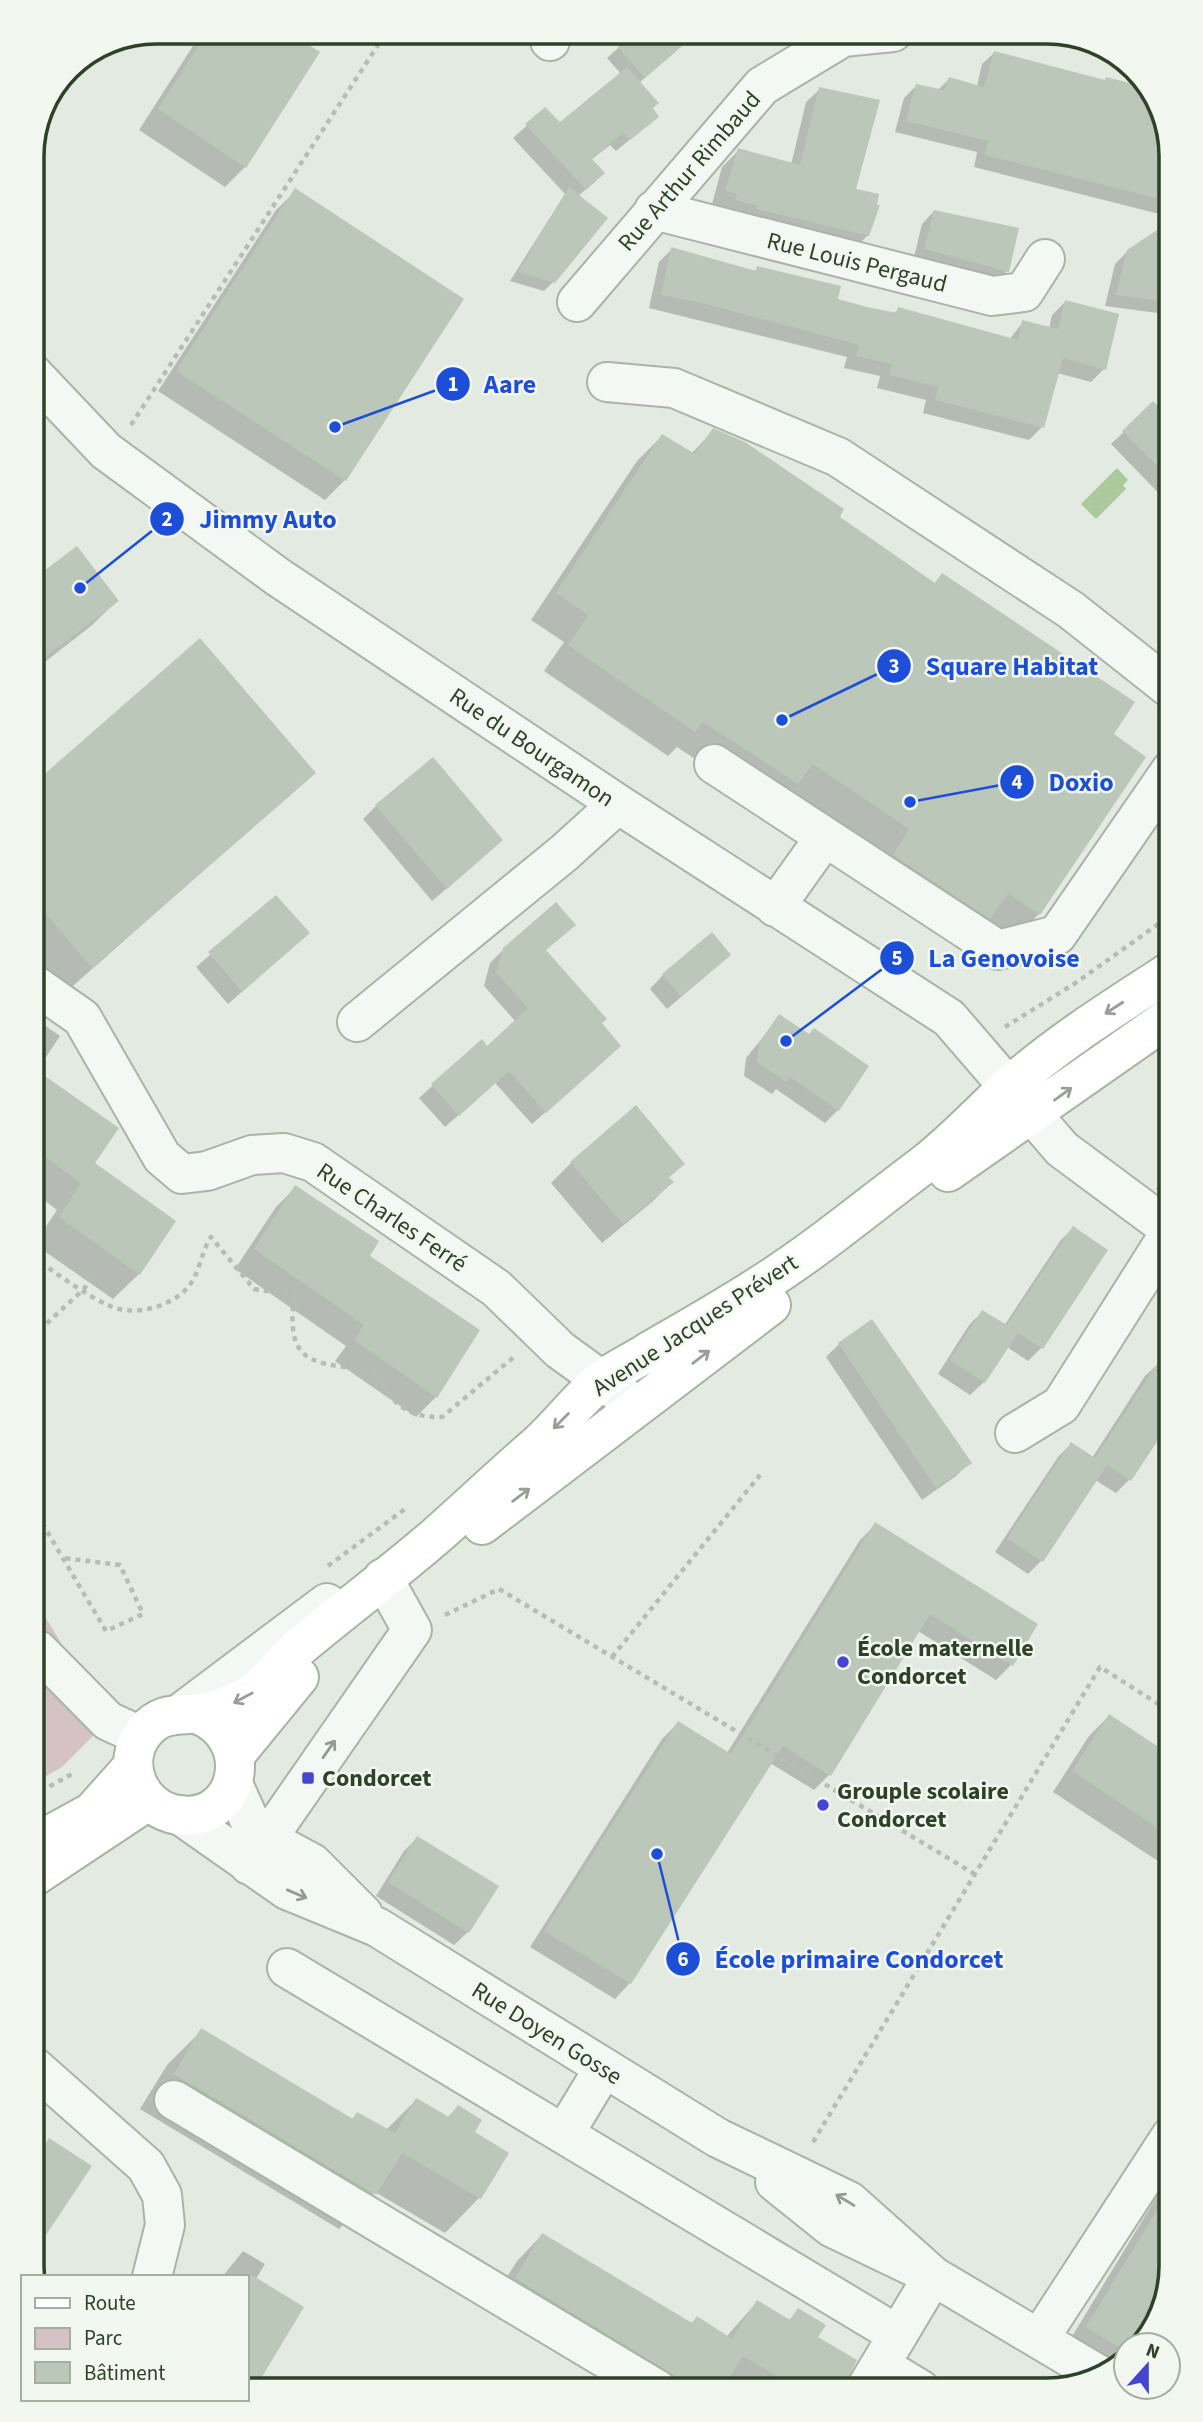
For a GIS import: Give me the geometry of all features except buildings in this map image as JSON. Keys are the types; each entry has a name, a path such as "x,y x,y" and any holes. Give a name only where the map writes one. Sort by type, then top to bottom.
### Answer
{"main road":[{"name":"Avenue Jacques Prévert","path":"234,1769 309,1664 602,1379 765,1283 956,1140 1008,1087 1100,1017 1159,979"},
{"name":"Avenue Jacques Prévert","path":"190,1713 245,1699 264,1684 278,1666 638,1406 957,1166 1159,1025"},
{"path":"44,1838 92,1812 137,1751 152,1723 190,1713 223,1728 234,1769 224,1798 212,1808 196,1814 164,1808 135,1779 137,1751"},
{"path":"44,1872 164,1808"}],"street":[{"name":"Rue Arthur Rimbaud","path":"577,302 762,86 831,44"},
{"name":"Rue Louis Pergaud","path":"654,210 992,296 1024,292 1045,259"},
{"path":"607,382 674,388 838,457 1071,610 1159,680"},
{"name":"Rue du Bourgamon","path":"44,386 106,451 278,576 618,804 949,1018 1062,1149 1159,1221"},
{"path":"714,765 998,950 1057,935 1159,788"},
{"path":"357,1022 564,853 618,804"},
{"path":"775,906 825,837"},
{"name":"Rue Charles Ferré","path":"44,991 82,1018 162,1157 182,1174 207,1171 252,1155 284,1153 313,1162 496,1288 560,1350 638,1406"},
{"path":"1015,1433 1061,1405 1159,1249"},
{"path":"190,1713 497,1481"},
{"path":"259,1853 412,1630 388,1585"},
{"path":"44,1656 137,1751"},
{"name":"Rue Doyen Gosse","path":"234,1769 259,1853 287,1890 377,1927 718,2138 849,2201 933,2276 1090,2370"},
{"name":"Rue Doyen Gosse","path":"164,1808 259,1853"},
{"path":"287,1968 564,2134 903,2378"},
{"path":"564,2134 604,2068"},
{"path":"44,2076 146,2166 162,2195 164,2225 152,2275"},
{"path":"174,2100 638,2378"},
{"path":"1039,2339 1159,2154"},
{"path":"881,2363 933,2276"}],"path":[{"path":"106,451 138,418 378,44"},
{"path":"975,1048 1077,982 1159,924"},
{"path":"44,1264 111,1307 139,1309 164,1305 178,1298 190,1284 211,1237 254,1289 272,1292 295,1288 291,1332 299,1348 314,1363 376,1371 384,1389 397,1406 428,1417 442,1417 510,1357 560,1350"},
{"path":"44,1326 84,1289 96,1270"},
{"path":"612,1657 760,1475"},
{"path":"44,1526 106,1631 143,1614 120,1565 64,1558"},
{"path":"412,1630 499,1590 973,1873"},
{"path":"812,2145 973,1873 1100,1667 1159,1704"}],"green space":[{"path":"44,1615 108,1721 62,1767 44,1777"}],"shaded area":[{"path":"1117,468 1128,480 1123,485 1126,489 1096,519 1081,504"}],"place":[{"name":"Aare","path":"335,427"},
{"name":"Jimmy Auto","path":"80,588"},
{"name":"Square Habitat","path":"782,720"},
{"name":"Doxio","path":"910,802"},
{"name":"La Genovoise","path":"786,1041"},
{"name":"École maternelle Condorcet","path":"843,1662"},
{"name":"Condorcet","path":"308,1778"},
{"name":"Grouple scolaire Condorcet","path":"823,1805"},
{"name":"École primaire Condorcet","path":"657,1854"}]}
